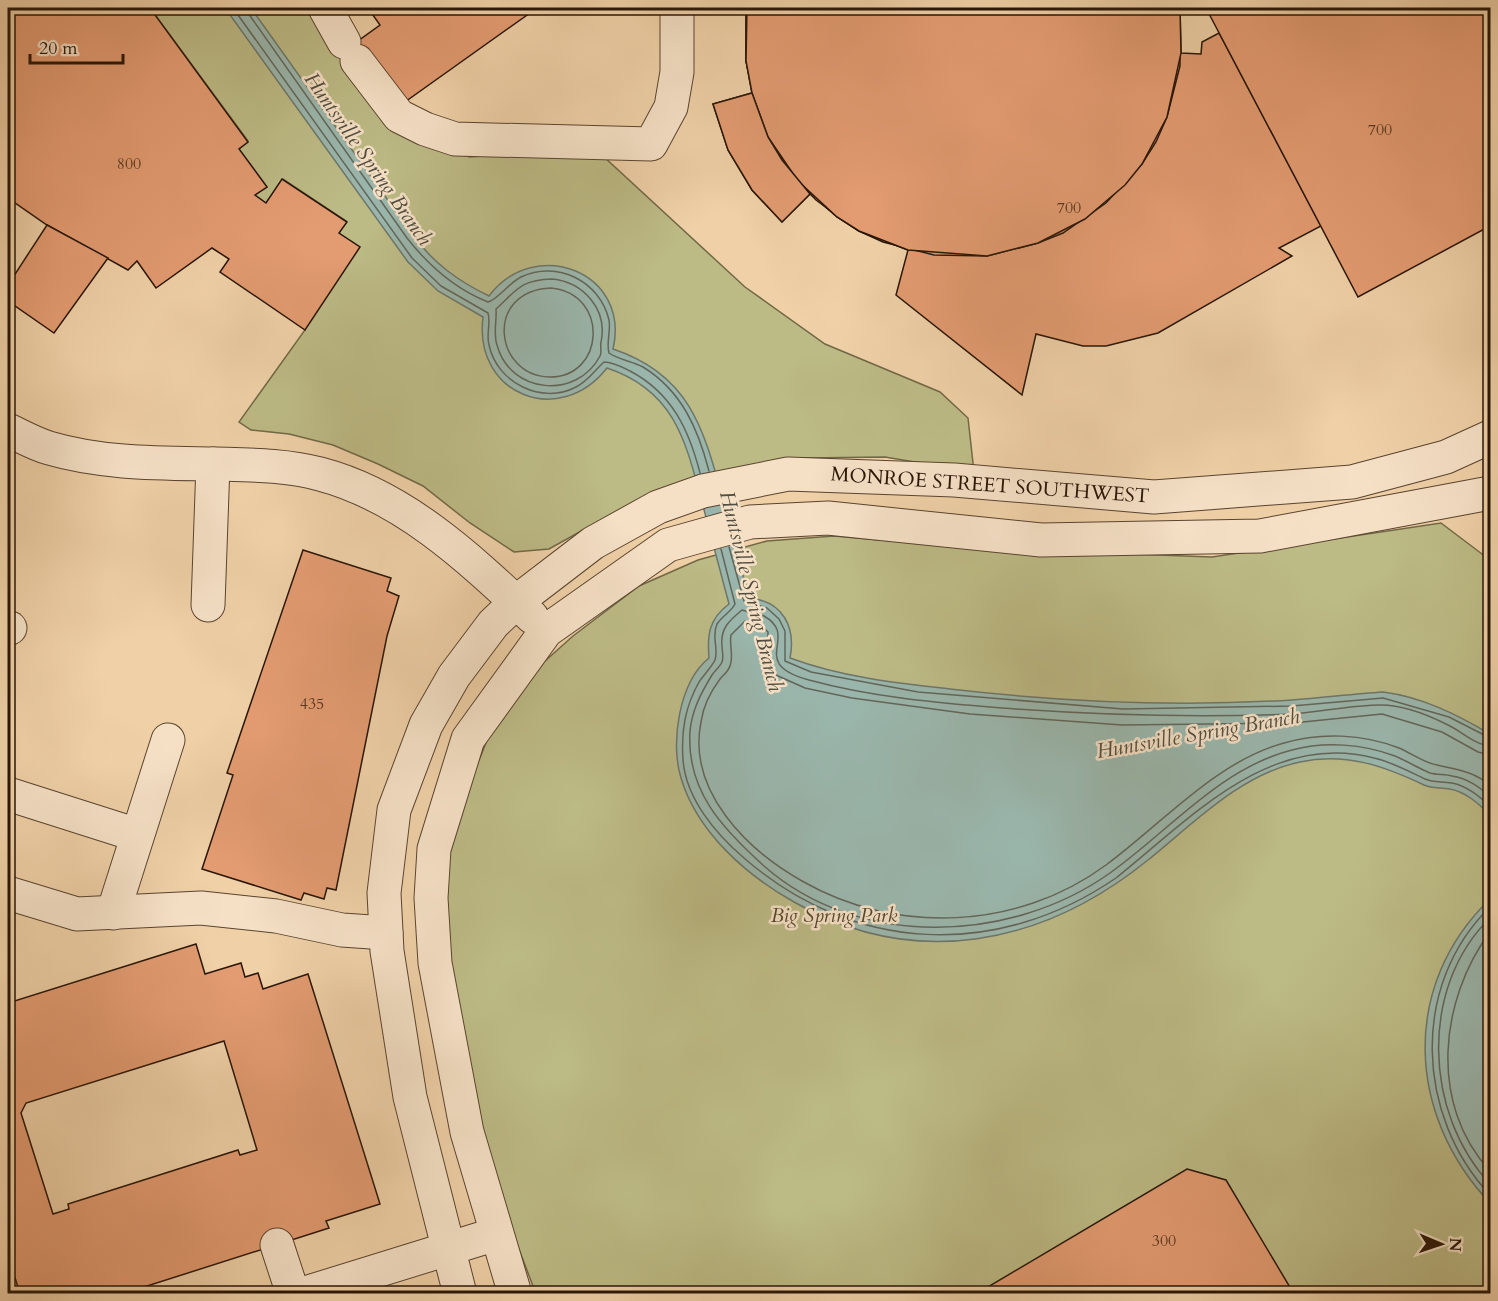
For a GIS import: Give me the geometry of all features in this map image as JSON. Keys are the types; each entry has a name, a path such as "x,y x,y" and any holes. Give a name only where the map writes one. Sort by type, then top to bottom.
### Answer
{"street":[{"path":"325,8 351,51 399,116 425,129 455,138 651,144 671,107 677,72 677,8"},
{"path":"8,430 49,448 95,457 139,462 273,466 320,474 390,503 436,533 516,602 539,639"},
{"name":"MONROE STREET SOUTHWEST","path":"460,1293 410,1096 386,933 384,892 394,810 426,725 454,676 493,624 516,602 593,543 658,507 703,491 788,474 843,474 954,480 1154,497 1352,482 1446,457 1491,437"},
{"path":"478,1293 513,1288 467,1132 443,1012 435,963 431,898 434,849 468,740 539,639 668,544 750,522 828,518 1041,540 1260,536 1475,496 1446,457"},
{"path":"208,605 213,464"},
{"path":"113,914 168,740"},
{"path":"8,794 137,836"},
{"path":"8,892 77,914 201,908 276,916 342,930 386,933"},
{"path":"302,1293 496,1234"},
{"path":"277,1245 293,1293"}],"green space":[{"path":"150,8 316,8 422,144 470,157 576,149 604,157 745,287 825,344 940,392 968,418 974,472 885,457 804,458 751,465 637,500 549,549 514,552 470,523 423,486 378,464 333,445 289,434 251,430 239,422 305,330 339,233 346,221 283,179 266,203 255,195 267,187 239,149 248,141"},
{"name":"Big Spring Park","path":"1441,523 1490,560 1490,1293 536,1294 509,1223 475,1100 452,986 445,912 450,850 469,785 488,738 544,662 573,636 639,586 698,560 767,541 834,536 971,548 1212,557"}],"water":[{"name":"Huntsville Spring Branch","path":"225,8 251,8 412,234 447,270 489,296 508,278 530,268 553,266 575,271 594,282 608,300 615,322 613,349 638,360 659,373 689,406 699,425 715,471 749,598 771,604 784,618 791,636 790,658 849,675 889,682 1078,700 1206,703 1292,700 1383,692 1397,694 1438,707 1490,734 1490,815 1472,799 1447,788 1427,786 1394,772 1364,763 1317,759 1278,768 1258,777 1219,802 1148,860 1108,889 1065,912 1022,929 977,939 931,941 886,936 840,923 776,891 741,865 711,834 688,798 681,778 678,764 677,731 684,697 690,682 709,658 708,642 713,621 729,604 691,461 674,422 649,390 630,378 607,368 587,386 566,397 544,399 523,394 505,383 491,366 483,344 483,317 438,291 408,262"},
{"path":"1490,899 1490,1203 1462,1168 1442,1131 1430,1091 1425,1051 1429,1010 1440,971 1461,933"}],"building":[{"path":"8,8 150,8 248,142 239,149 267,187 255,195 266,203 282,179 347,222 339,233 360,247 305,330 220,272 229,259 212,248 156,288 137,261 128,270 47,225 8,198"},
{"path":"368,8 537,8 395,109 351,46 380,25"},
{"path":"746,8 1180,8 1181,53 1201,54 1202,42 1219,33 1321,226 1279,248 1292,256 1158,333 1106,346 1083,346 1036,334 1022,395 896,295 908,250 859,231 837,217 810,194 782,222 752,190 728,150 713,104 752,93 746,61"},
{"path":"746,8 1180,8 1180,66 1167,117 1156,142 1142,164 1106,203 1063,233 1038,243 987,256 934,255 883,242 859,231 816,200 798,181 768,137 757,113 746,61"},
{"path":"747,8 1180,8 1181,53 1167,117 1142,164 1125,185 1085,219 1038,243 987,256 908,250 859,231 837,217 798,181 768,137 752,93 746,61"},
{"path":"1206,8 1490,8 1490,226 1358,297"},
{"path":"752,93 768,137 782,160 810,194 782,222 752,190 728,150 713,104"},
{"path":"47,225 108,258 54,333 8,301 8,285"},
{"path":"303,550 391,578 387,591 399,596 387,636 336,890 327,888 324,899 304,893 301,900 202,869 233,775 227,773"},
{"path":"196,944 205,974 241,963 245,977 258,973 263,989 308,974 380,1204 326,1221 329,1228 122,1294 20,1294 8,1255 8,1003","holes":["224,1041 257,1150 240,1155 238,1150 68,1204 69,1209 53,1214 21,1113 26,1103"]},
{"path":"1187,1169 1226,1180 1294,1294 976,1294"}]}
